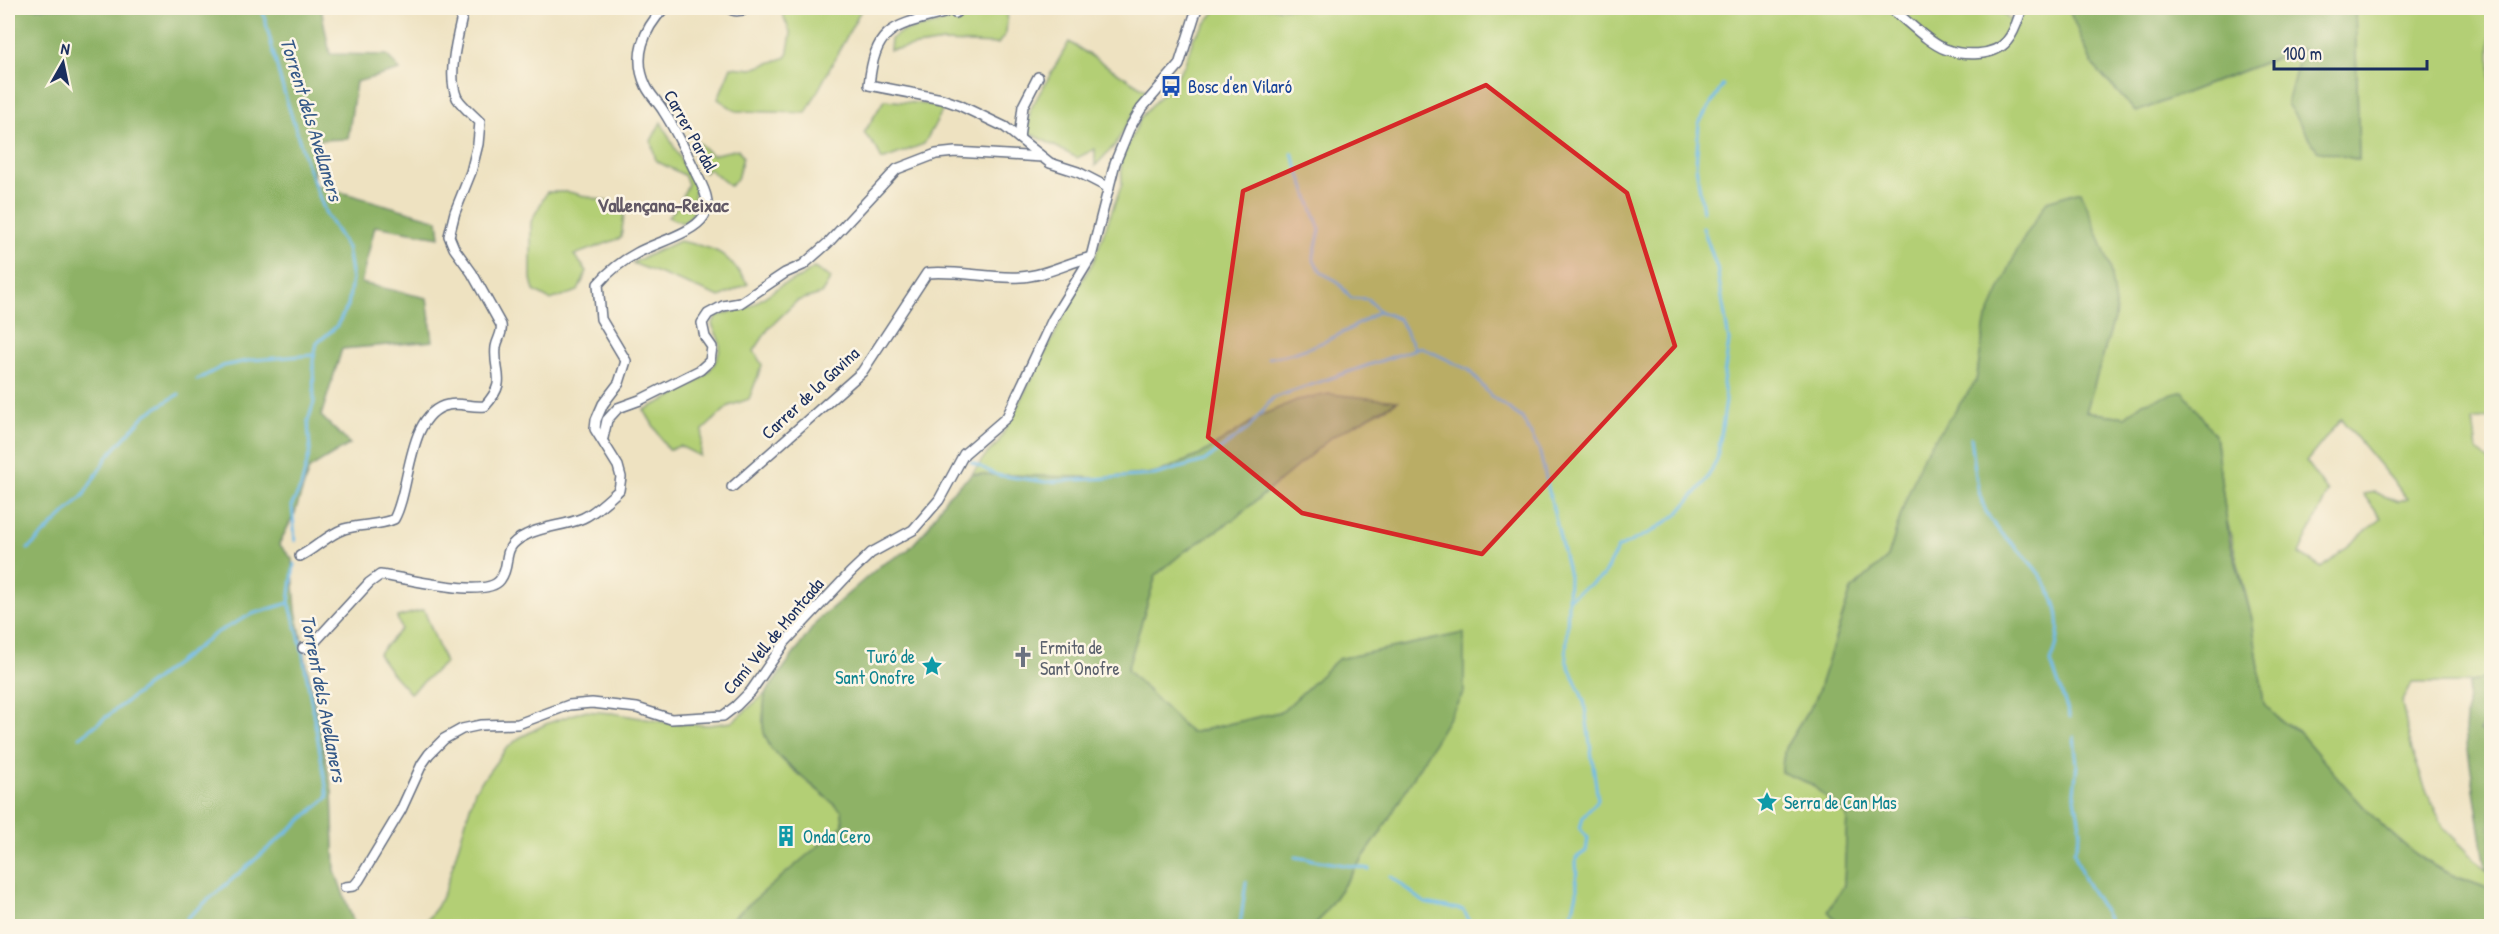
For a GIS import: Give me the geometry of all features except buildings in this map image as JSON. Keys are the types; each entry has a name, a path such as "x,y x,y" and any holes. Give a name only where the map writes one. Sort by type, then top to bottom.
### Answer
{"street":[{"path":"300,556 340,530 394,519 410,470 413,448 425,420 447,405 485,406 498,387 496,346 502,331 501,325 449,236 455,212 471,172 478,144 480,123 458,98 455,83 454,58 464,8"},
{"name":"Carrer Pardal","path":"303,648 310,647 369,583 380,575 457,587 493,586 501,580 507,552 515,541 537,530 583,518 619,490 621,477 618,466 596,429 596,420 603,404 619,383 626,361 601,319 598,284 607,273 637,253 696,226 704,215 707,201 704,189 682,142 646,87 639,70 644,35 664,8"},
{"path":"729,8 732,10 747,8"},
{"path":"962,8 956,13 950,8 944,14 898,26 884,37 875,50 869,85 942,99 1005,127 1050,163 1078,172 1109,188"},
{"name":"Camí Vell de Montcada","path":"345,887 354,886 378,850 429,754 444,739 462,729 481,725 518,724 569,705 592,703 637,708 671,719 723,716 751,691 785,642 824,599 871,553 913,530 939,500 964,454 1007,417 1053,319 1091,257 1115,163 1129,129 1141,109 1179,65 1197,8"},
{"path":"1890,8 1945,49 1974,54 1998,48 2006,42 2015,29 2022,8"},
{"path":"1019,138 1023,106 1038,77"},
{"path":"603,438 607,420 618,408 640,400 700,370 710,361 712,347 705,337 702,323 708,314 723,306 740,303 785,273 803,266 828,243 897,169 917,160 955,152 1042,157"},
{"name":"Carrer de la Gavina","path":"732,487 862,372 927,273 1022,277 1091,257"}],"highlighted area":[{"path":"1486,85 1627,193 1675,346 1482,554 1302,513 1208,437 1243,191"}],"green space":[{"path":"8,8 321,8 330,54 387,55 400,70 356,82 348,139 315,140 313,184 438,220 440,237 375,226 361,283 427,298 433,341 342,349 321,416 350,444 309,469 295,513 279,544 292,559 296,611 332,791 335,871 355,926 8,926"},
{"path":"780,8 862,8 806,113 736,111 718,99 731,67 752,69 787,57 791,34"},
{"path":"974,8 1008,8 1006,33 998,44 943,42 890,50 891,39 901,32 972,15"},
{"path":"1218,8 1997,8 2012,22 2019,8 2068,8 2093,65 2136,112 2303,48 2359,160 2355,8 2490,8 2492,416 2473,421 2477,450 2491,463 2491,695 2482,679 2457,683 2412,683 2402,703 2412,751 2427,793 2444,828 2491,875 2488,888 2439,869 2395,837 2361,804 2299,732 2282,722 2264,704 2252,619 2226,517 2215,435 2143,403 2125,417 2086,412 2116,312 1985,323 1976,381 1905,502 1888,557 1851,590 1816,698 1785,748 1781,772 1811,784 1847,816 1844,885 1828,911 1840,926 1315,926 1381,832 1339,659 1283,711 1190,733 1127,670 1156,575 1185,551 1233,520 1333,436 1397,402 1241,431 1200,455 1157,473 1100,478 972,474 998,443 1072,297 1093,262 1122,184 1121,161 1141,117 1184,66 1194,37","holes":["2341,419 2408,499 2399,502 2374,492 2363,494 2381,518 2322,568 2299,554 2328,492 2306,462"]},
{"path":"2068,8 2355,8 2359,160 2317,150 2287,104 2302,48 2136,112 2093,65"},
{"path":"1069,42 1147,91 1115,145 1095,166 1095,149 1077,158 1028,132 1030,110"},
{"path":"884,100 945,106 924,144 882,160 877,149 864,133"},
{"path":"661,122 695,187 693,214 683,223 668,217 678,206 688,184 684,175 656,161 651,141"},
{"path":"693,138 712,155 738,149 743,157 737,179 730,186 709,169 705,173 696,158"},
{"path":"2081,191 2109,263 2116,312 2086,412 2125,417 2143,403 2183,391 2215,435 2229,538 2252,619 2264,704 2282,722 2299,732 2377,821 2413,852 2452,875 2487,888 2491,883 2491,926 1889,926 1886,923 1877,926 1840,926 1828,911 1844,885 1847,816 1811,784 1781,772 1785,748 1816,698 1851,590 1888,557 1905,502 1924,454 1976,381 1985,323 2018,248 2047,201"},
{"path":"547,192 569,192 625,206 621,238 574,255 587,271 578,291 550,300 534,291 531,279 531,222"},
{"path":"679,241 720,253 748,284 720,297 632,263"},
{"path":"814,268 831,278 821,294 797,301 769,328 754,351 762,365 749,399 729,406 703,430 700,456 680,446 668,450 644,410 691,386 711,369 720,345 712,324 717,316 751,306 782,285 801,277"},
{"path":"1329,394 1398,401 1333,436 1233,520 1185,551 1156,575 1127,670 1191,733 1283,711 1338,659 1464,633 1464,692 1381,832 1315,926 723,926 843,825 842,811 771,749 764,733 765,694 818,620 881,565 907,551 926,530 946,498 972,474 1100,478 1157,473 1200,455 1262,415 1297,400"},
{"path":"424,610 445,663 410,693 378,654 401,629 397,617"},
{"path":"2482,679 2491,695 2491,717 2479,731 2491,736 2491,877 2486,869 2465,730 2469,683"},
{"path":"765,694 763,727 768,742 797,774 842,811 843,826 723,926 422,926 437,907 446,888 475,790 505,750 519,738 546,724 583,711 612,713 669,723 709,725 732,722"}],"waterway":[{"name":"Torrent dels Avellaners","path":"262,8 281,82 306,162 326,214 347,248 352,279 348,306 336,327 317,343 313,361 314,402 308,421 310,451 301,487 292,505 295,541"},
{"path":"1703,211 1696,166 1699,123 1723,85"},
{"path":"1292,153 1320,230 1313,259 1322,273 1337,281 1351,298 1368,299 1379,311 1399,319 1415,349"},
{"path":"1569,598 1603,576 1618,548 1651,532 1678,514 1705,482 1717,460 1726,401 1723,383 1729,341 1717,268 1703,228"},
{"path":"1268,358 1297,352 1326,341 1379,311"},
{"path":"971,462 997,475 1046,482 1154,475 1204,461 1248,429 1273,398 1421,347 1469,370 1491,396 1522,418 1539,449 1569,576 1566,660 1584,701 1598,800 1583,817 1580,829 1588,838 1586,851 1576,858 1577,893 1569,926"},
{"path":"197,380 223,366 252,360 314,355"},
{"path":"28,549 83,496 108,456 145,415 179,394"},
{"path":"1971,437 1976,478 1984,508 1997,528 2045,582 2056,606 2058,633 2051,662 2070,717"},
{"name":"Torrent dels Avellaners","path":"187,918 328,797 301,644 289,602 294,564"},
{"path":"80,737 216,633 252,614 289,603"},
{"path":"2074,737 2077,764 2074,792 2081,831 2074,852 2084,879 2113,926"},
{"path":"1295,857 1369,869"},
{"path":"1390,876 1425,903 1463,910 1473,926"},
{"path":"1240,926 1246,882"}],"place":[{"name":"Bosc d'en Vilaró","path":"1171,86"},
{"name":"Ermita de Sant Onofre","path":"1023,657"},
{"name":"Turó de Sant Onofre","path":"932,666"},
{"name":"Serra de Can Mas","path":"1767,802"},
{"name":"Onda Cero","path":"786,836"}],"district":[{"name":"Vallençana-Reixac","path":"663,204"}]}
